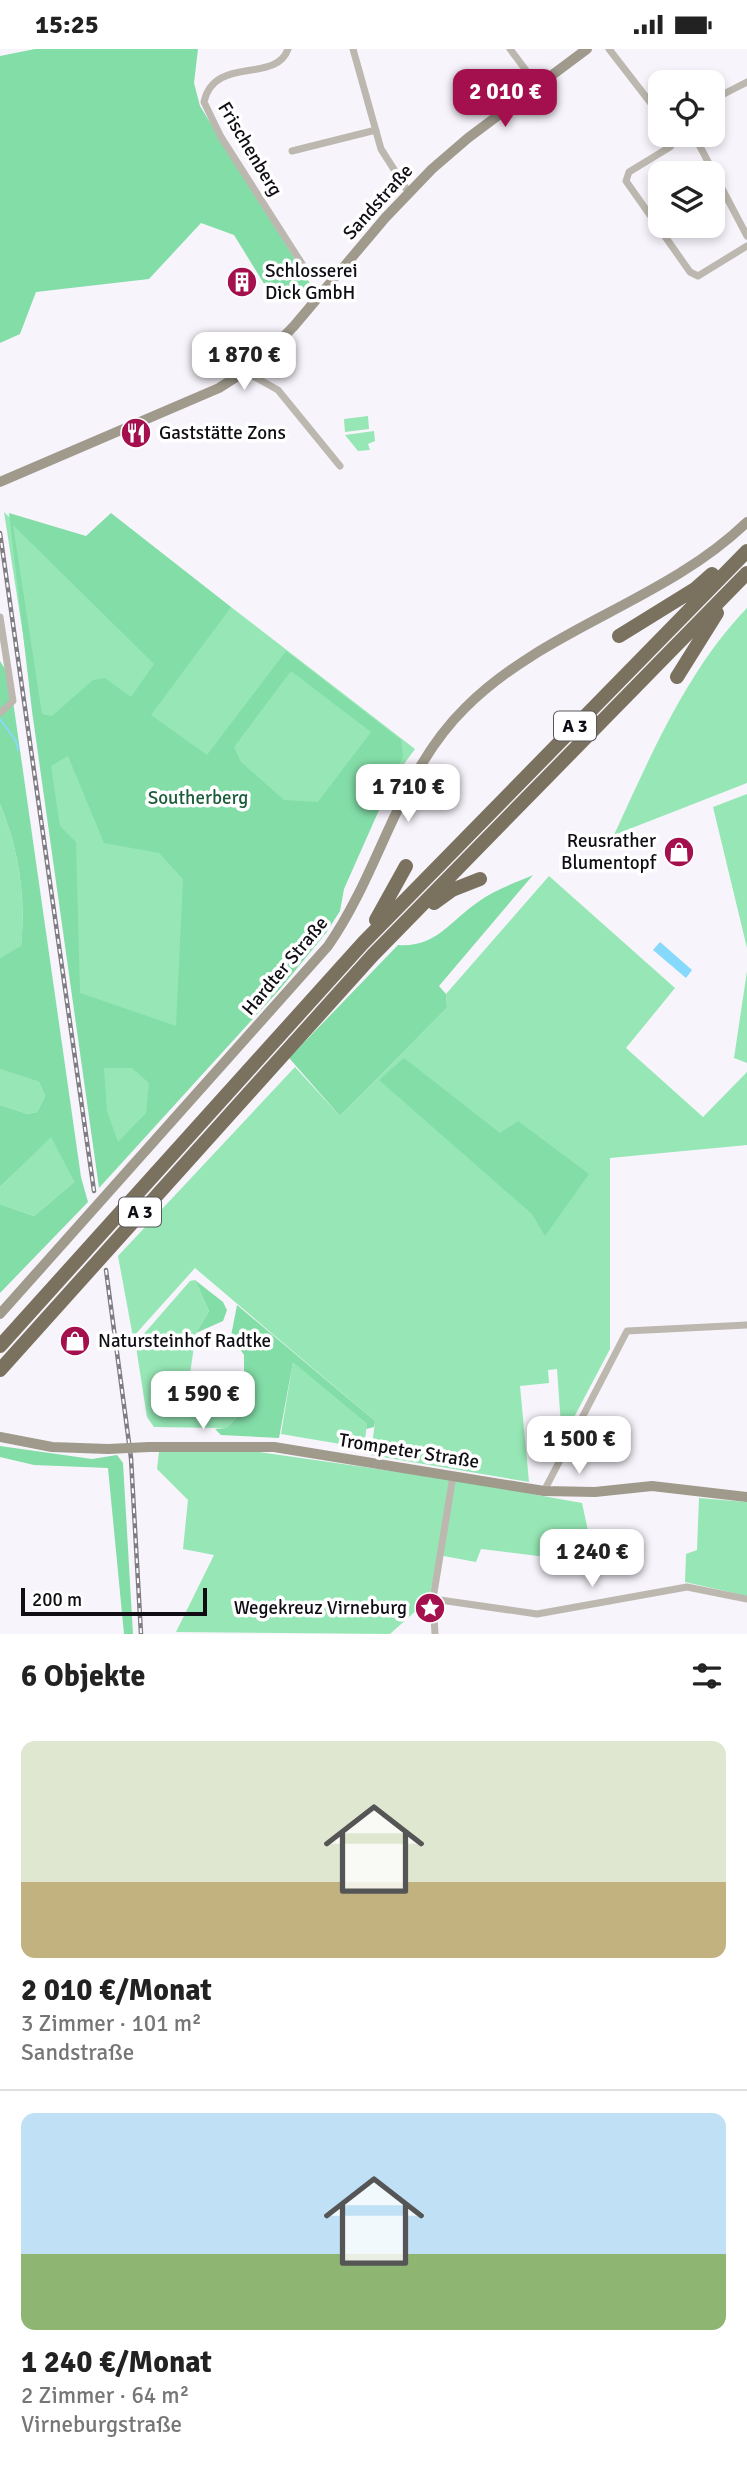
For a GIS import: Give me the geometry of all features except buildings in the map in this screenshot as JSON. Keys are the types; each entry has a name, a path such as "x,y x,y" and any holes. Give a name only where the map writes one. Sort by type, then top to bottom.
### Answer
{"highway":[{"path":"619,636 695,589 732,555 747,550"},
{"name":"A 3","path":"0,1346 363,943 747,550"},
{"path":"677,677 746,574"},
{"name":"A 3","path":"0,1370 299,1035 746,574"},
{"path":"363,943 406,866"},
{"path":"410,918 424,912 453,890 480,879"}],"main road":[{"name":"Sandstraße","path":"0,482 190,401 246,372 277,345 408,193 468,138 587,49"},
{"name":"Hardter Straße","path":"0,1314 328,946 367,881 411,782 444,731 464,709 494,681 530,657 682,574 747,521"},
{"path":"0,1307 16,1296"},
{"name":"Trompeter Straße","path":"0,1437 52,1447 274,1447 544,1491 595,1492 652,1486 747,1497"}],"street":[{"name":"Frischenberg","path":"288,49 286,55 274,64 217,79 208,88 204,102 221,137 304,267"},
{"path":"353,49 385,158 408,193"},
{"path":"510,49 537,85"},
{"path":"609,49 648,99"},
{"path":"725,93 747,82"},
{"path":"292,151 376,130"},
{"path":"670,147 629,172 626,180 691,272 698,276 747,246"},
{"path":"700,147 747,236"},
{"path":"246,372 278,390 340,466"},
{"path":"0,617 13,701 0,713"},
{"path":"544,1491 627,1331 747,1325"},
{"path":"435,1634 433,1599 453,1476"},
{"path":"433,1599 537,1614 687,1587 747,1599"}],"green space":[{"path":"35,49 198,49 194,83 200,106 314,290 271,295 234,235 201,223 149,279 36,292 20,334 0,343 0,56"},
{"path":"368,416 369,429 345,432 344,419"},
{"path":"374,431 375,441 368,444 370,450 358,451 345,435"},
{"name":"Southerberg","path":"4,512 152,654 231,607 415,749 334,859 335,912 98,1175 41,751"},
{"path":"9,513 86,536 111,513 231,607 151,715 207,755 286,651 401,740 403,756 344,889 340,911 326,933 280,989 99,1188 32,711","holes":["13,525 154,664 131,697 105,678 93,680 52,716 42,714","291,671 371,732 318,802 284,800 241,762 234,747","68,756 104,843 159,853 183,879 176,1026 80,993 76,842 60,826 51,766","104,1068 132,1068 149,1083 146,1113 118,1142 107,1111"]},
{"path":"747,608 747,783 614,835 656,745 688,687 726,632"},
{"path":"0,661 5,669 13,701 81,1177 88,1202 0,1293 0,1204 34,1216 74,1182 51,1137 0,1187 0,1105 28,1114 37,1112 45,1096 39,1082 0,1069 0,958 21,946 22,892 12,838 0,804"},
{"path":"747,794 747,948 713,807"},
{"path":"0,804 12,838 20,874 22,929 21,947 0,958"},
{"path":"533,875 439,986 446,994 447,1008 340,1116 289,1058 398,945 411,945 433,938 484,898"},
{"path":"549,876 675,988 626,1048 703,1117 747,1072 747,1145 610,1158 610,1349 562,1440 557,1369 548,1370 549,1383 520,1386 529,1482 371,1455 375,1421 195,1268 133,1337 118,1256 295,1067 340,1116 447,1008 446,994"},
{"path":"747,971 747,1063 734,1058"},
{"path":"0,1055 1,1069 39,1082 45,1096 37,1112 28,1114 0,1105"},
{"path":"404,1058 500,1133 518,1121 589,1174 545,1236 532,1214 379,1080"},
{"path":"51,1136 74,1182 34,1216 0,1204 0,1187"},
{"path":"195,1280 209,1311 196,1333 187,1394 244,1410 226,1428 154,1427 147,1417 136,1347 142,1336 190,1281"},
{"path":"195,1280 223,1302 227,1310 223,1321 196,1333 209,1311"},
{"path":"237,1305 375,1421 374,1427 366,1429 367,1424 293,1362 279,1438 221,1435 215,1429 226,1428 244,1410 244,1355 231,1336"},
{"path":"293,1361 367,1424 364,1448 281,1434"},
{"path":"0,1446 92,1459 117,1455 123,1463 133,1634 124,1634 108,1468 34,1465 0,1457"},
{"path":"246,1450 447,1479 582,1503 590,1540 571,1537 570,1560 481,1549 476,1562 438,1555 429,1599 390,1634 176,1632 214,1555 183,1549 188,1500 157,1469 159,1452"},
{"path":"699,1498 747,1502 747,1596 685,1582 686,1554 697,1550"}],"water":[{"path":"660,942 692,970 686,978 653,950"}],"waterway":[{"path":"0,719 16,741 18,750"}],"railway":[{"path":"0,533 94,1191"},
{"path":"106,1270 131,1458 141,1634"}],"place":[{"name":"Schlosserei Dick GmbH","path":"242,282"},
{"name":"Gaststätte Zons","path":"136,433"},
{"name":"Reusrather Blumentopf","path":"679,852"},
{"name":"Natursteinhof Radtke","path":"75,1341"},
{"name":"Wegekreuz Virneburg","path":"430,1608"}]}
